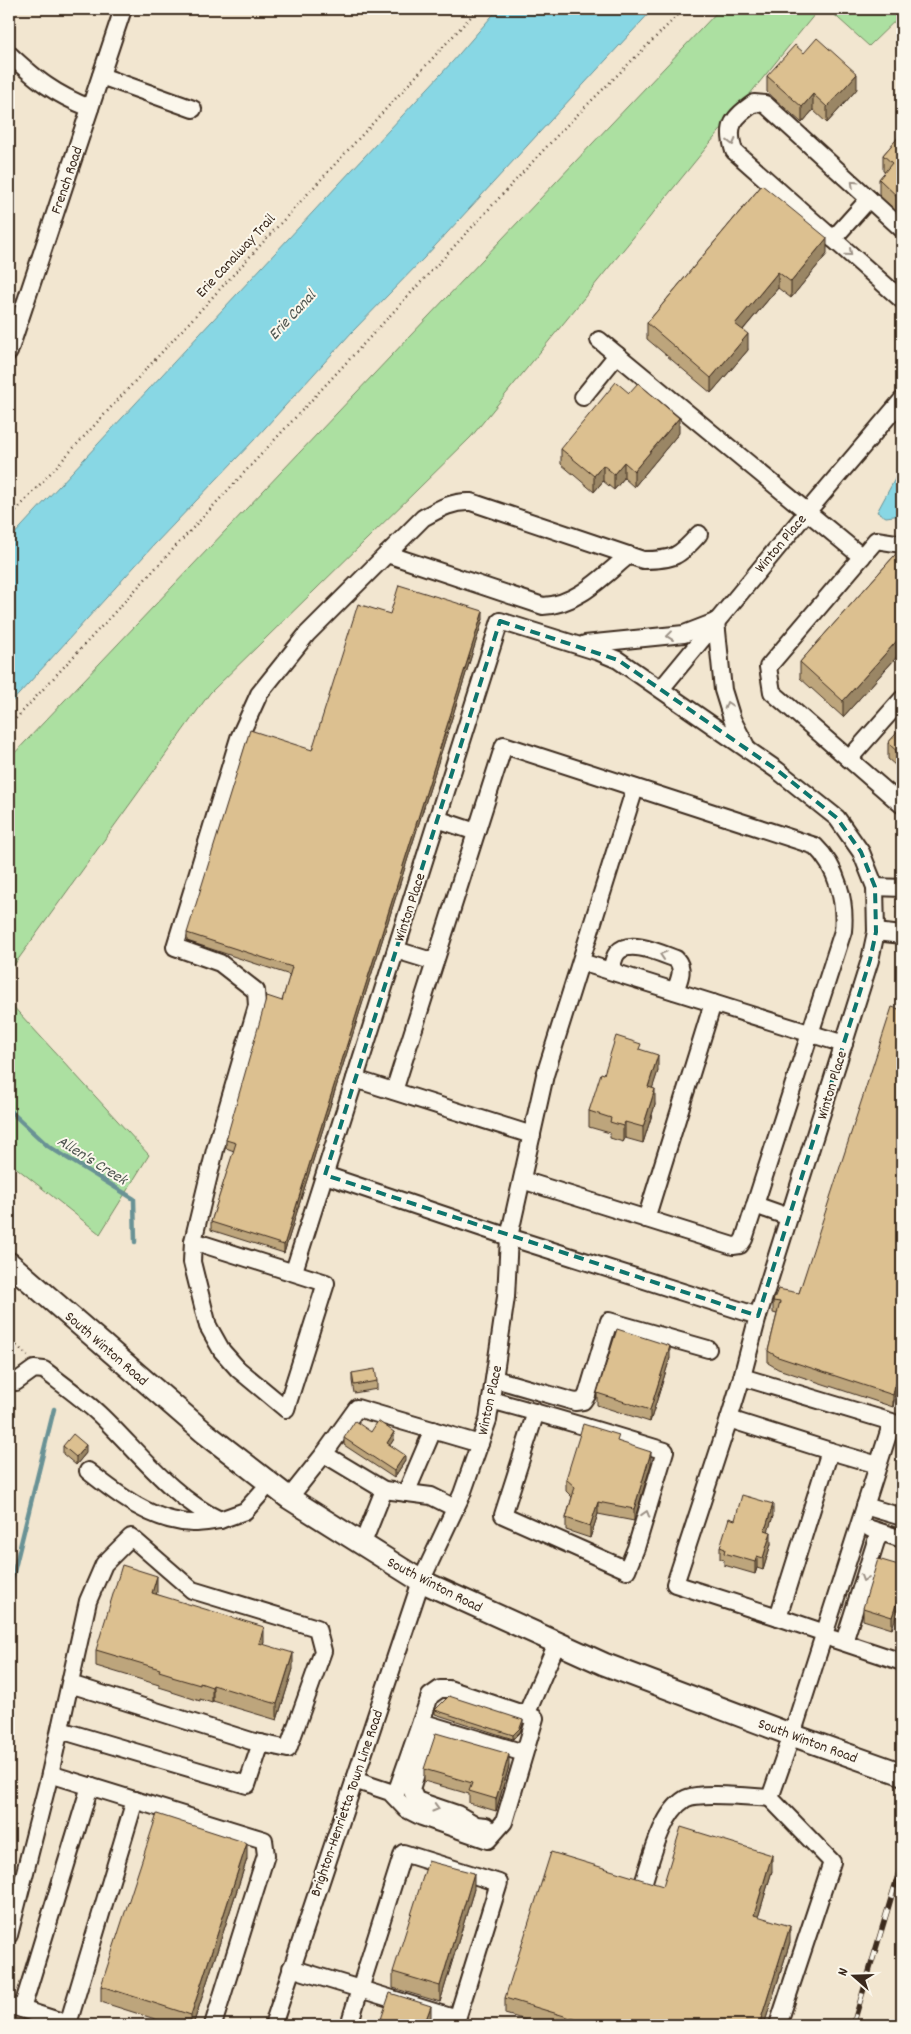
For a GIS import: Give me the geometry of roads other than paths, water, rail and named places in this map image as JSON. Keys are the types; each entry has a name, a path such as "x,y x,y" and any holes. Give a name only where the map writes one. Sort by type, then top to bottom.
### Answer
{"main road":[{"name":"South Winton Road","path":"9,1263 205,1433 289,1498 421,1581 604,1664 792,1735 902,1774"}],"street":[{"name":"French Road","path":"9,352 123,9"},
{"path":"9,54 38,81 51,90 90,108"},
{"path":"101,76 193,109"},
{"path":"902,229 765,104 754,103 732,123 730,130 734,151 902,300"},
{"path":"833,239 870,199"},
{"path":"599,340 862,557"},
{"path":"583,397 616,355"},
{"name":"Winton Place","path":"660,689 806,512 902,400"},
{"path":"192,1242 326,1282 286,1409 238,1369 222,1351 208,1326 192,1262 192,1242 215,1150 258,1006 256,991 220,963 175,947 239,738 259,694 307,634 423,518 443,507 458,502 471,502 643,560 669,558 683,552 698,534"},
{"path":"902,544 876,540 768,667 772,692 902,805"},
{"path":"387,554 543,606 557,605 573,600 629,555"},
{"path":"500,621 509,594"},
{"name":"Winton Place","path":"294,1271 500,621 599,652 618,660 777,770 837,818 861,852 875,888 876,932 870,960 758,1316 729,1419 675,1584 778,1617"},
{"path":"575,645 684,634 716,621 723,690 732,719 748,750"},
{"path":"849,759 902,699"},
{"path":"394,1091 504,745 816,846 825,855 834,872 844,916 843,931 744,1240 740,1245 733,1246 522,1180"},
{"name":"Winton Place","path":"421,1581 455,1508 488,1420 506,1297 509,1237 545,1075 635,788"},
{"path":"437,820 476,832"},
{"path":"875,888 902,888"},
{"path":"876,932 902,935"},
{"path":"611,971 617,953 625,947 636,946 676,959 681,964 682,972 675,991"},
{"path":"396,950 435,962"},
{"path":"581,962 844,1044"},
{"path":"646,1219 714,1003"},
{"path":"355,1079 532,1135"},
{"path":"325,1175 509,1237 758,1316"},
{"path":"755,1205 790,1217"},
{"path":"495,1379 575,1402 582,1401 587,1395 609,1321 708,1349"},
{"path":"9,1382 16,1382 34,1369 44,1370 97,1412 170,1484 203,1512 220,1520"},
{"path":"742,1377 897,1423 878,1465 770,1798"},
{"path":"492,1400 536,1412 578,1424 665,1451 627,1570 503,1515 536,1412"},
{"path":"289,1498 357,1408 480,1444"},
{"path":"729,1419 878,1465"},
{"path":"406,1493 433,1430"},
{"path":"830,1451 778,1617 902,1662"},
{"path":"324,1454 384,1490 431,1496 455,1508"},
{"path":"88,1471 117,1494 156,1516 193,1523 220,1520 245,1511 270,1483"},
{"path":"362,1545 384,1490"},
{"path":"865,1506 902,1517"},
{"path":"859,1525 902,1539"},
{"path":"844,1642 876,1541 881,1532"},
{"path":"9,1936 50,1774 88,1601 104,1564 131,1537 192,1590 317,1628 323,1651 288,1749 261,1743 70,1684"},
{"name":"Brighton-Henrietta Town Line Road","path":"273,2025 421,1581"},
{"path":"526,1715 557,1643"},
{"path":"440,1688 449,1689 535,1718 498,1811 488,1825 484,1827 476,1826 457,1814 416,1800 411,1789 426,1723 430,1696 440,1688"},
{"path":"396,1796 426,1723"},
{"path":"426,1723 520,1752"},
{"path":"60,1730 247,1785 261,1743"},
{"path":"354,1780 390,1792 396,1796 406,1809 488,1840 504,1822 520,1752"},
{"path":"50,1774 264,1840 266,1855 213,2025"},
{"path":"90,1786 15,2007 70,2025 135,1800"},
{"path":"644,1881 665,1819 685,1799 700,1796 770,1798 832,1862 778,2025"},
{"path":"291,1968 360,1989 445,2021 457,2019 498,1883 403,1854 360,1989 349,2025"}],"water":[{"name":"Erie Canal","path":"498,9 653,9 424,258 352,332 255,439 154,545 9,705 9,540 453,61"},
{"path":"902,466 902,515 886,517 877,512"}],"waterway":[{"name":"Allen's Creek","path":"9,1110 48,1146 134,1199 135,1242"},
{"name":"Allen's Creek","path":"9,1592 54,1409"}],"railway":[{"path":"853,2025 902,1862"}]}
